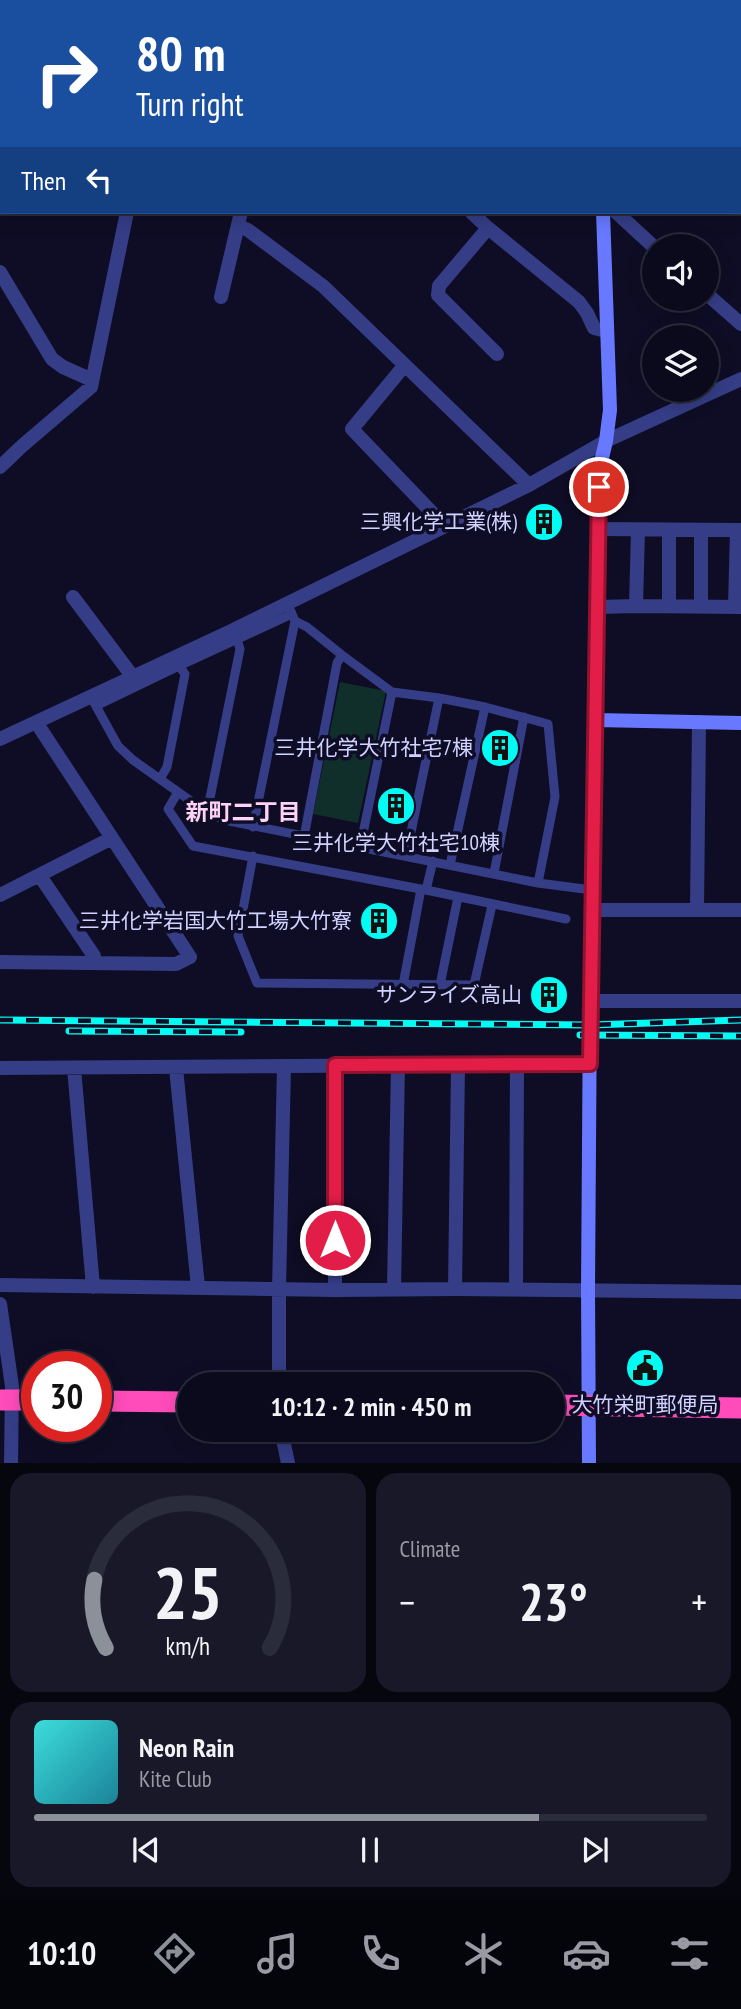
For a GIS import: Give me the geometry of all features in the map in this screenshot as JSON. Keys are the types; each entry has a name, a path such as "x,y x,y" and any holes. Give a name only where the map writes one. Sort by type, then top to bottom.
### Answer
{"highway":[{"path":"112,1401 177,1402"},
{"path":"565,1405 741,1408"}],"street":[{"path":"0,467 91,387 127,214"},
{"path":"472,214 579,302 594,328 606,331"},
{"path":"589,1463 590,1001 600,466 610,410 603,214"},
{"path":"619,214 642,236"},
{"path":"221,297 239,219"},
{"path":"239,219 248,230 323,286 530,485"},
{"path":"488,228 439,286 438,295 497,354"},
{"path":"0,272 52,359 92,380"},
{"path":"719,305 741,324"},
{"path":"404,366 352,429 443,527"},
{"path":"0,739 36,722 94,701 133,677 291,612 443,527 530,485 606,441 741,379"},
{"path":"598,607 738,607 739,530 599,529"},
{"path":"636,606 638,530"},
{"path":"669,530 669,606"},
{"path":"701,530 701,606"},
{"path":"73,597 133,677"},
{"path":"596,720 741,723"},
{"path":"0,962 176,964 190,957 36,722"},
{"path":"697,910 699,722"},
{"path":"0,895 112,838"},
{"path":"40,876 94,956 94,963"},
{"path":"593,910 741,910"},
{"path":"590,1001 741,1001"},
{"path":"394,1289 398,1064"},
{"path":"0,1068 590,1064"},
{"path":"335,1065 335,1290"},
{"path":"455,1289 458,1065"},
{"path":"516,1289 517,1065"},
{"path":"279,1372 284,1067"},
{"path":"74,1068 93,1287"},
{"path":"176,1068 198,1287"},
{"path":"0,1285 741,1292"},
{"path":"0,1304 12,1385 6,1400 11,1463"},
{"path":"284,1442 288,1463"}],"lane":[{"path":"291,612 178,666 94,701 118,746 133,760 202,809 224,820 538,883 592,890"},
{"path":"291,612 391,692 485,707 548,724 555,797 538,883"},
{"path":"253,827 291,612"},
{"path":"202,809 210,798 213,785 240,649 237,639"},
{"path":"304,837 337,663 342,655"},
{"path":"160,779 167,766 185,674 178,666"},
{"path":"360,848 391,692"},
{"path":"406,856 439,698"},
{"path":"450,864 485,707"},
{"path":"494,873 524,716"},
{"path":"178,792 168,808 193,846 566,919"},
{"path":"253,856 238,936 257,983 474,985 492,905"},
{"path":"403,985 433,861"},
{"path":"440,985 458,898"}],"green space":[{"path":"340,682 386,691 358,823 313,814"}],"railway":[{"path":"0,1020 590,1025 741,1020"},
{"path":"69,1031 241,1032"},
{"path":"580,1035 741,1036"}],"place":[{"name":"三興化学工業(株)","path":"544,522"},
{"name":"三井化学大竹社宅7棟","path":"500,748"},
{"name":"三井化学大竹社宅10棟","path":"396,806"},
{"name":"三井化学岩国大竹工場大竹寮","path":"379,921"},
{"name":"サンライズ高山","path":"549,995"},
{"name":"大竹栄町郵便局","path":"645,1368"}],"district":[{"name":"新町二丁目","path":"243,812"}],"route":[{"path":"335,1240 335,1065 590,1064 599,487"}]}
